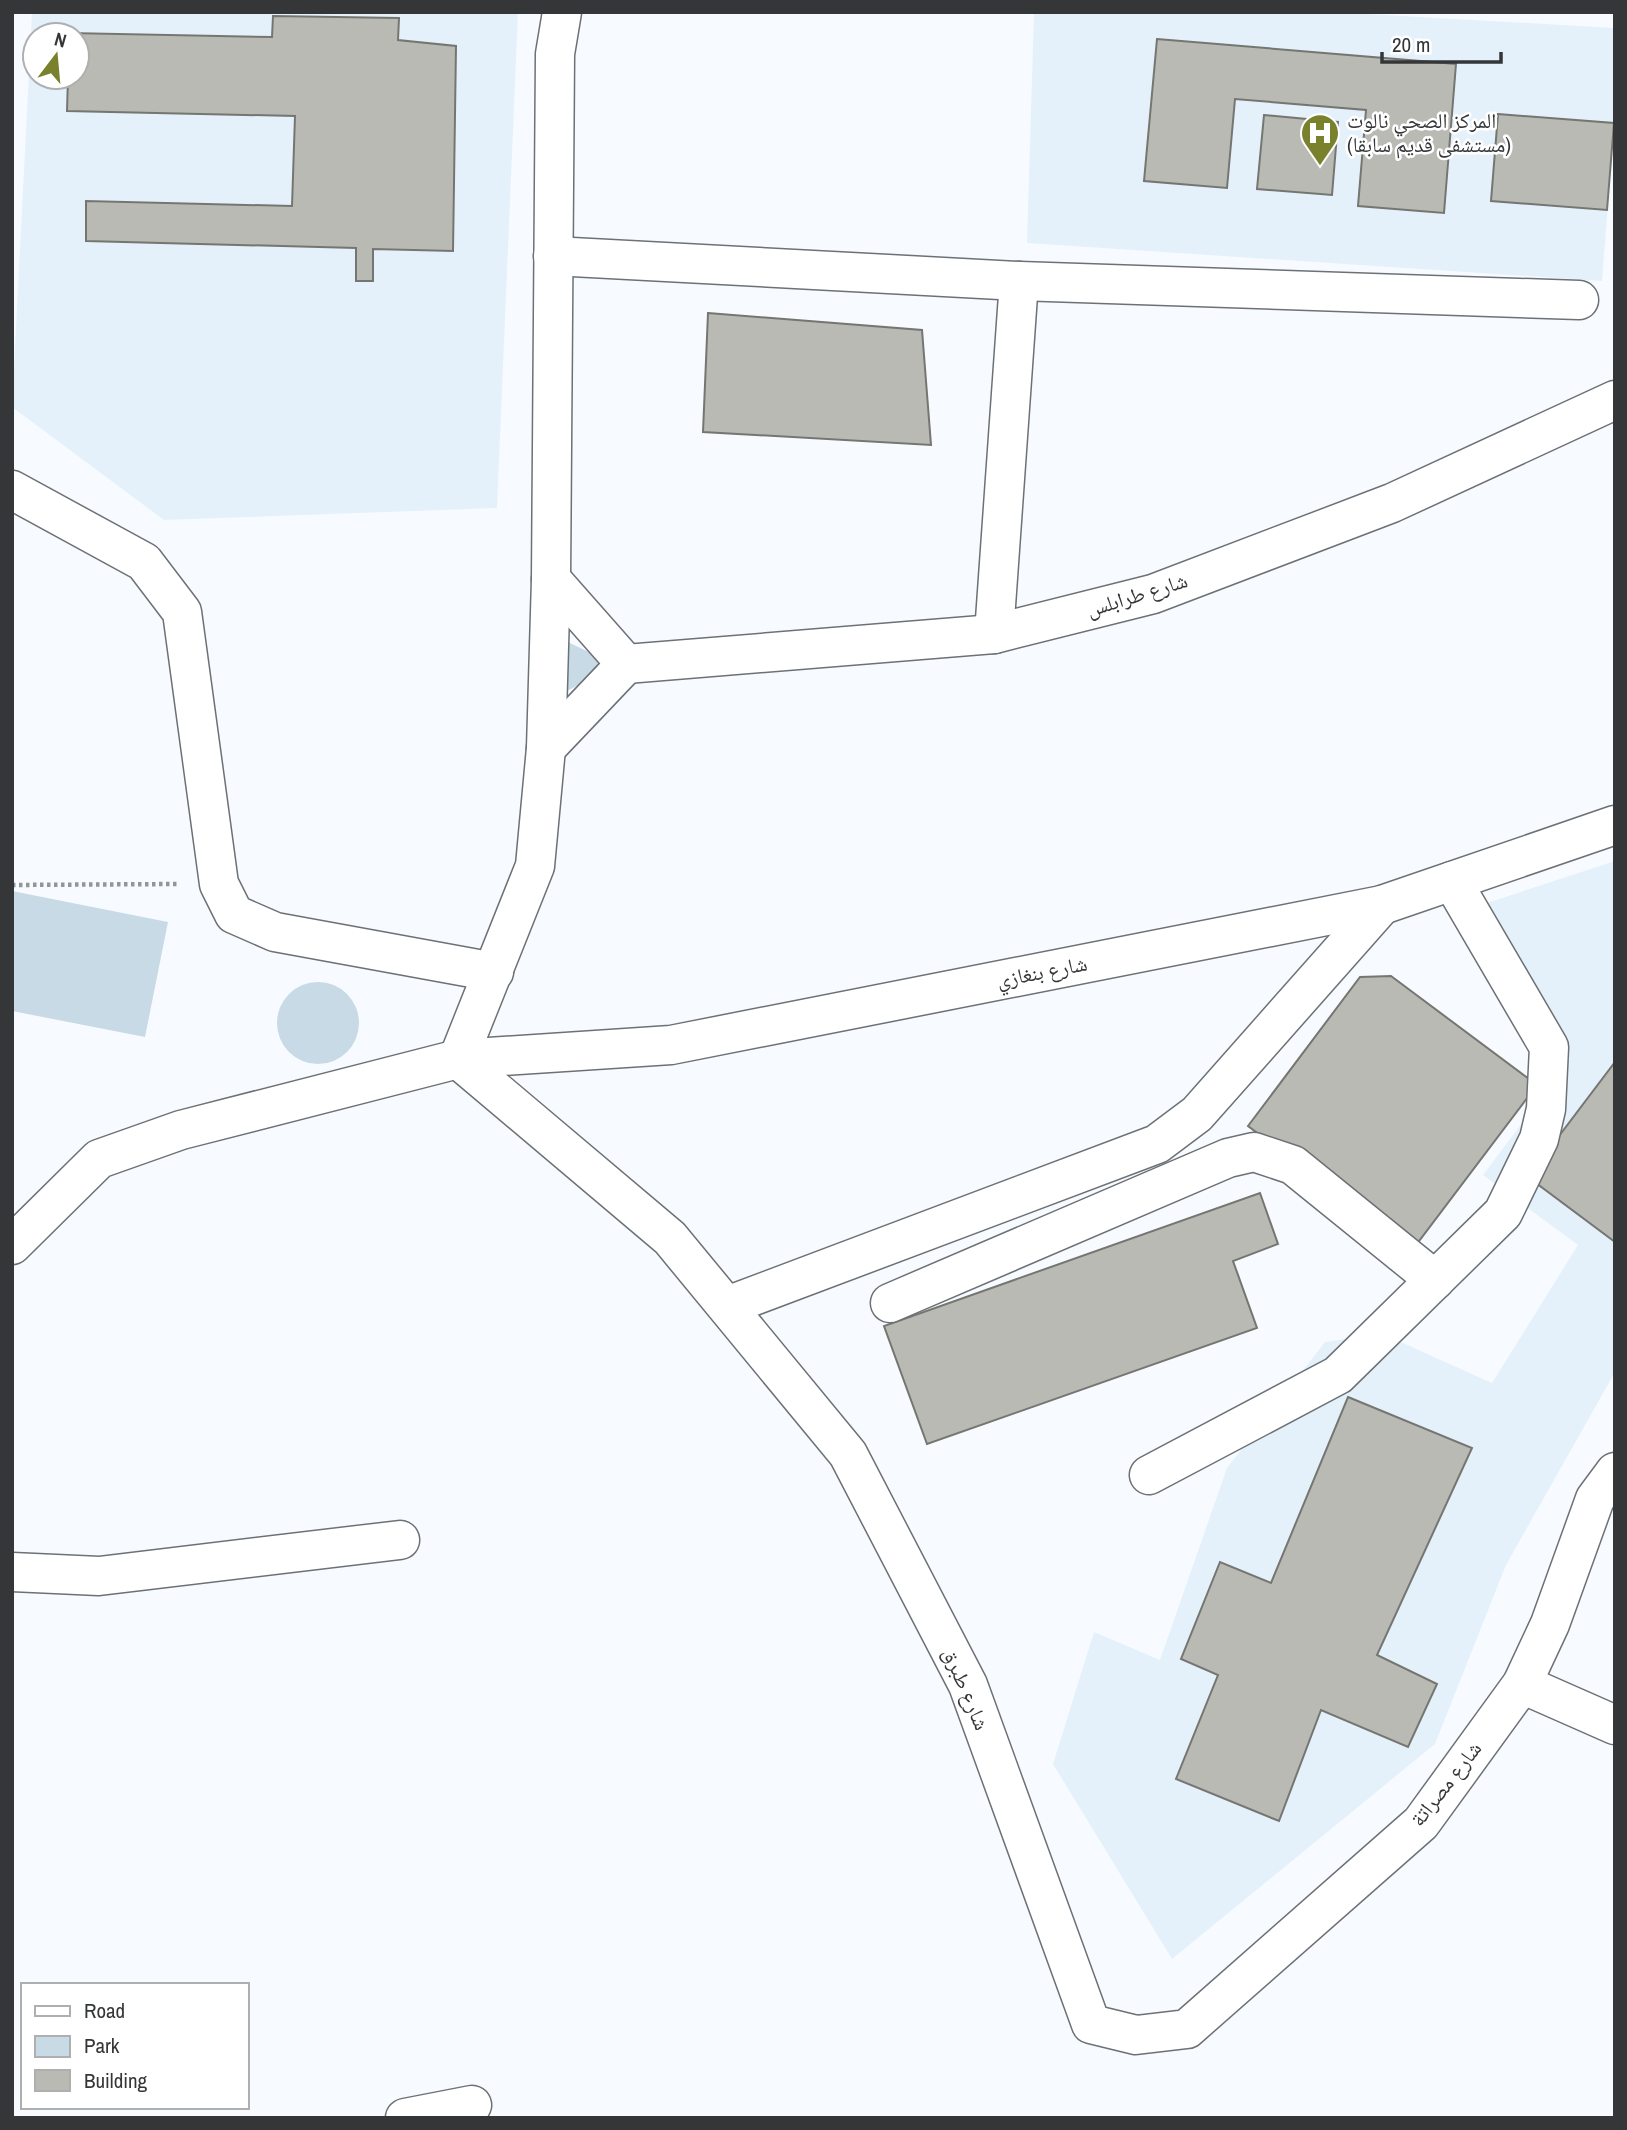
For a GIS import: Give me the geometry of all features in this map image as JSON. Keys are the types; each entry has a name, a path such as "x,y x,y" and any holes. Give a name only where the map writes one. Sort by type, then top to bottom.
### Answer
{"street":[{"path":"562,12 555,54 551,579 546,748 536,866 458,1059 670,1238 727,1306 1157,1144 1197,1114 1382,905"},
{"path":"553,256 1019,281 1578,300"},
{"path":"994,634 1019,281"},
{"name":"شارع طرابلس","path":"626,664 994,634 1153,594 1392,503 1615,400"},
{"path":"12,490 144,562 182,612 219,884 234,914 275,932 494,972"},
{"path":"546,748 626,664 551,579"},
{"name":"شارع بنغازي","path":"12,1245 99,1159 181,1130 458,1059 671,1045 1382,905 1615,825"},
{"path":"1149,1475 1338,1375 1503,1213 1539,1139 1546,1109 1549,1046 1451,881"},
{"path":"890,1303 1228,1158 1254,1152 1293,1165 1435,1280"},
{"name":"شارع طبرق","path":"727,1306 848,1454 968,1685 1091,2024 1136,2035 1187,2029"},
{"name":"شارع مصراتة","path":"1187,2029 1420,1822 1522,1684 1550,1624 1595,1499 1615,1472"},
{"path":"12,1572 99,1576 400,1540"},
{"path":"1522,1684 1615,1725"},
{"path":"405,2118 472,2105"}],"path":[{"path":"12,885 219,884"}],"shaded area":[{"path":"32,12 518,12 497,508 164,520 12,407 28,91 91,91 91,21 32,21"},
{"name":"المركز الصحي نالوت (مستشفى قديم سابقا)","path":"1034,12 1332,12 1615,28 1615,115 1602,281 1027,243"},
{"path":"1615,861 1615,1372 1506,1565 1435,1744 1172,1959 1053,1764 1094,1632 1160,1660 1227,1468 1325,1342 1383,1334 1492,1383 1578,1245 1483,1175 1570,1059 1487,903"}],"green space":[{"path":"551,634 618,666 552,698"},
{"path":"12,891 168,922 145,1037 12,1011"},
{"path":"318,982 334,985 347,994 356,1007 359,1023 356,1039 347,1052 334,1061 318,1064 302,1061 289,1052 280,1039 277,1023 280,1007 289,994 302,985"}],"building":[{"path":"273,16 399,18 398,40 456,46 453,251 373,249 373,281 356,281 356,248 86,241 86,201 292,206 295,116 67,111 68,91 91,91 91,33 272,37"},
{"path":"1157,39 1456,64 1444,213 1358,206 1366,110 1235,99 1227,188 1144,181"},
{"path":"1498,114 1614,123 1607,210 1491,201"},
{"path":"1264,115 1338,122 1332,195 1257,189"},
{"path":"708,313 922,330 931,445 703,432"},
{"path":"1391,976 1537,1085 1413,1249 1248,1126 1360,977"},
{"path":"1615,1062 1615,1242 1528,1177"},
{"path":"1260,1193 1278,1244 1233,1261 1257,1328 927,1444 884,1326"},
{"path":"1348,1397 1472,1448 1377,1655 1437,1684 1408,1747 1321,1710 1279,1821 1176,1779 1218,1675 1181,1659 1220,1562 1271,1583"}],"place":[{"name":"المركز الصحي نالوت (مستشفى قديم سابقا)","path":"1320,167"}]}
